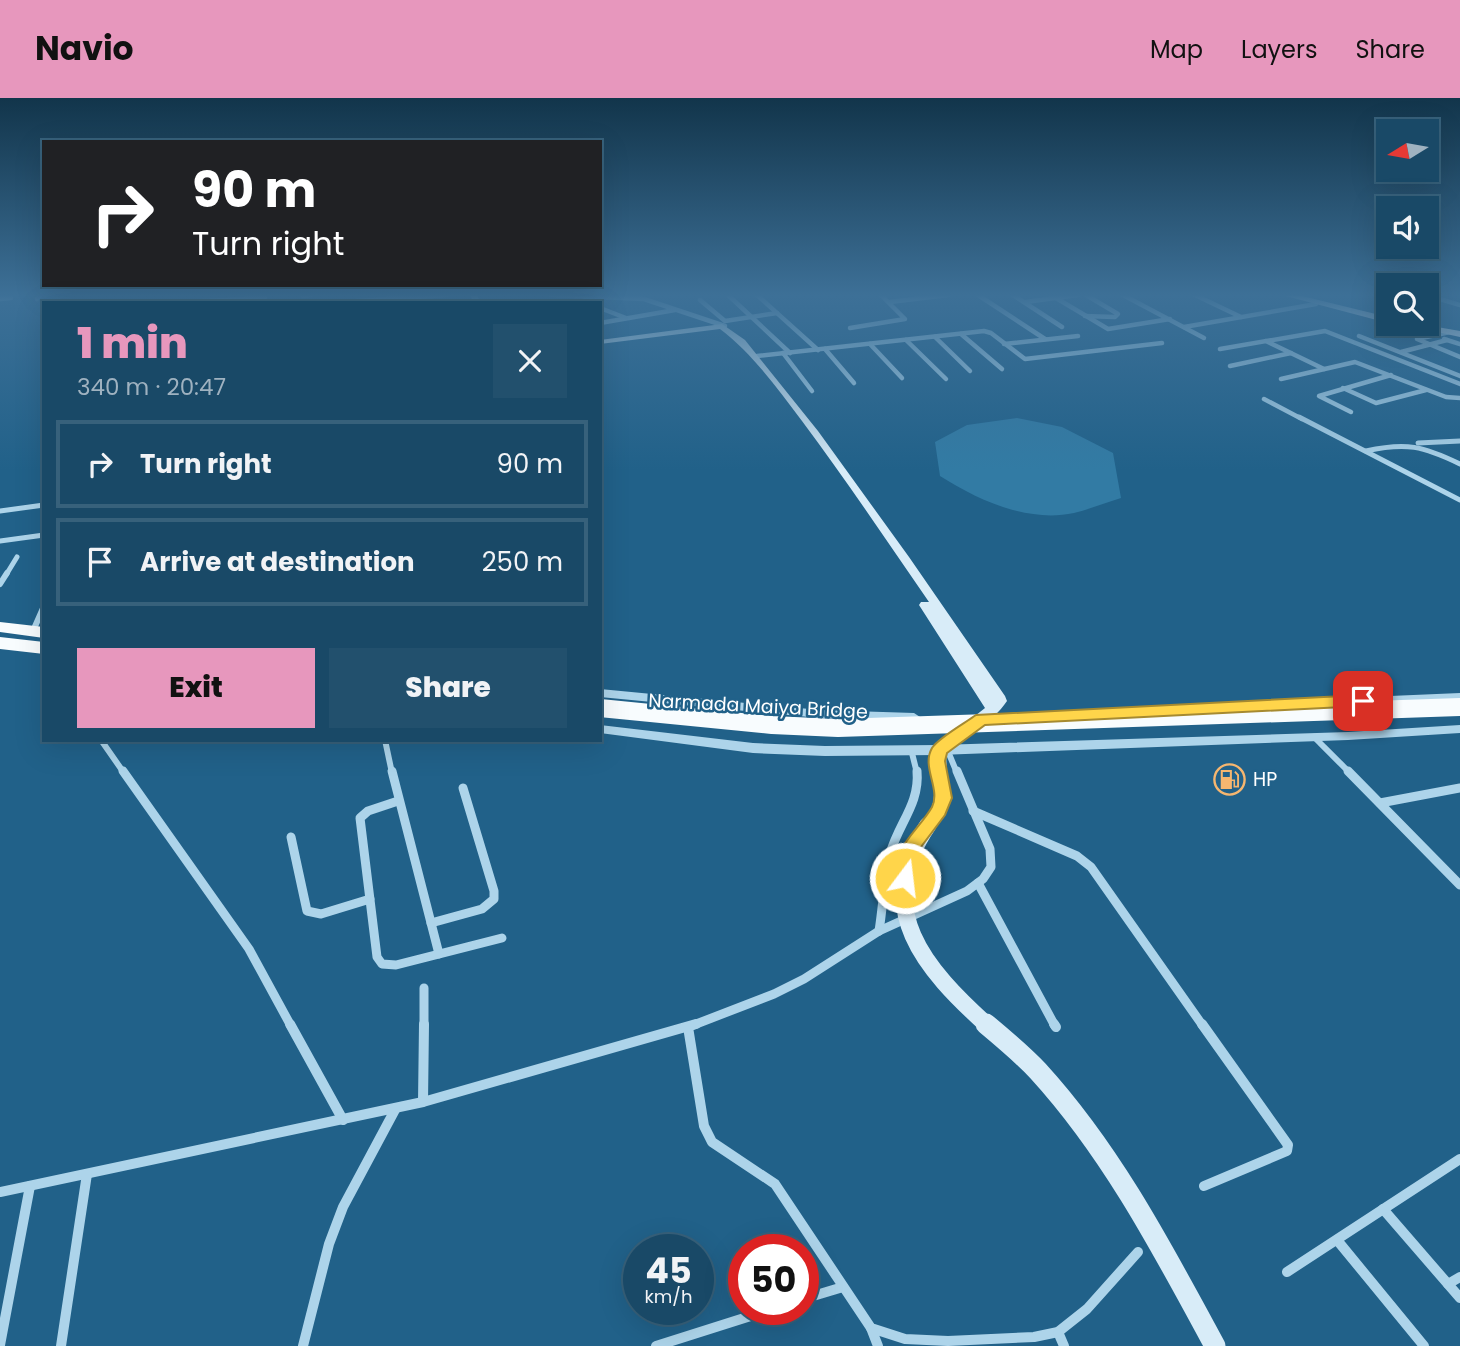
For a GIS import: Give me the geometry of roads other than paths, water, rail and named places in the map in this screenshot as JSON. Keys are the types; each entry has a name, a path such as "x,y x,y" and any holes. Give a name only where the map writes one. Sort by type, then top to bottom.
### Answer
{"highway":[{"path":"0,627 38,632"},
{"path":"0,643 42,648"},
{"path":"602,708 772,725 851,728 1460,707"},
{"name":"Narmada Maiya Bridge","path":"602,717 812,736 853,736 1460,716"}],"main road":[{"path":"747,353 877,530 987,714"},
{"path":"754,353 885,529 1000,701 943,750 936,761 943,798 939,811 914,844 906,862 903,894 906,919 916,947 939,978 1036,1070 1088,1132 1130,1191 1215,1346"}],"street":[{"path":"757,356 788,353"},
{"path":"829,353 854,383"},
{"path":"879,353 902,378"},
{"path":"920,353 946,379"},
{"path":"952,353 970,371"},
{"path":"984,353 1002,369"},
{"path":"1017,353 1025,359 1074,353"},
{"path":"1230,366 1291,353"},
{"path":"1292,353 1325,369"},
{"path":"1383,353 1460,384"},
{"path":"1388,355 1394,353"},
{"path":"1402,353 1460,376"},
{"path":"783,354 812,391"},
{"path":"1280,379 1355,362 1446,397 1460,398"},
{"path":"1351,412 1319,396 1392,375"},
{"path":"1342,388 1376,403 1426,390"},
{"path":"1264,399 1460,500"},
{"path":"1365,451 1411,443 1460,441"},
{"path":"1411,443 1460,464"},
{"path":"0,510 42,506"},
{"path":"0,541 42,536"},
{"path":"0,584 17,557"},
{"path":"38,632 42,615"},
{"path":"602,693 820,714 987,714 1460,697"},
{"path":"602,729 753,748 825,751 943,750 1460,729"},
{"path":"1314,737 1460,885"},
{"path":"101,742 249,949 343,1120"},
{"path":"385,742 398,801 439,954"},
{"path":"879,931 890,853 905,819 920,795 920,783 911,749"},
{"path":"0,1192 423,1102 688,1027 774,995 879,931 956,897 978,883 991,867 990,849 943,750"},
{"path":"431,923 482,909 494,900 463,788"},
{"path":"1380,803 1460,788"},
{"path":"398,801 368,811 360,818 377,957 382,964 397,965 502,938"},
{"path":"974,811 1077,856 1091,867 1289,1145 1287,1152 1205,1186"},
{"path":"291,836 307,911 321,914 370,899"},
{"path":"978,883 1055,1027"},
{"path":"423,1102 424,988"},
{"path":"688,1027 704,1126 712,1142 775,1184 871,1328 878,1346"},
{"path":"303,1346 329,1244 343,1207 396,1108"},
{"path":"1287,1272 1460,1159"},
{"path":"61,1346 87,1174"},
{"path":"0,1345 5,1290 30,1186"},
{"path":"1383,1209 1460,1298"},
{"path":"1337,1240 1424,1346"},
{"path":"871,1328 905,1339 948,1341 1034,1337 1058,1332 1087,1310 1138,1252"},
{"path":"1448,1284 1460,1277"},
{"path":"819,1294 843,1287"},
{"path":"656,1346 728,1323"},
{"path":"1058,1332 1064,1346"}],"place":[{"name":"HP","path":"1230,779"}]}
